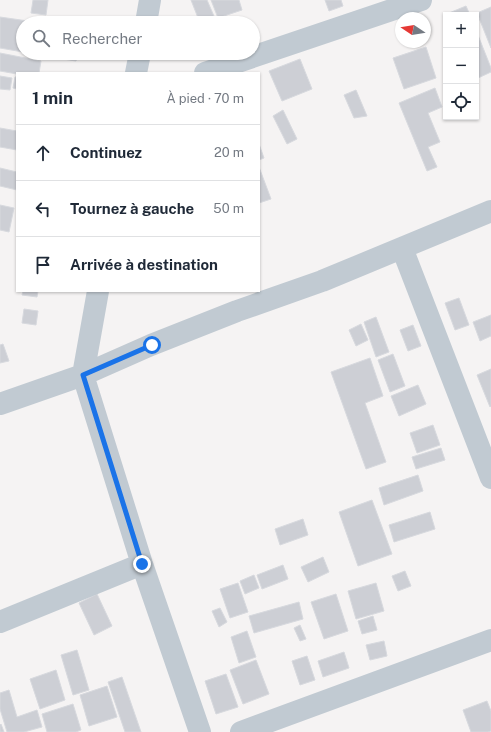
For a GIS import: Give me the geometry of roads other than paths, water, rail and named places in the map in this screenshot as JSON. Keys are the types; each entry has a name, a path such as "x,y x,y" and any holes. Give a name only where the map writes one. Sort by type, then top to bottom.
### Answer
{"street":[{"path":"147,16 150,0"},
{"path":"260,54 421,0"},
{"path":"136,72 139,60"},
{"path":"208,72 243,60"},
{"path":"0,404 83,375 152,345 238,311 322,281 491,211"},
{"path":"402,248 491,478"},
{"path":"98,292 83,375 142,564 200,732"},
{"path":"0,622 142,564"},
{"path":"241,732 491,640"}]}
